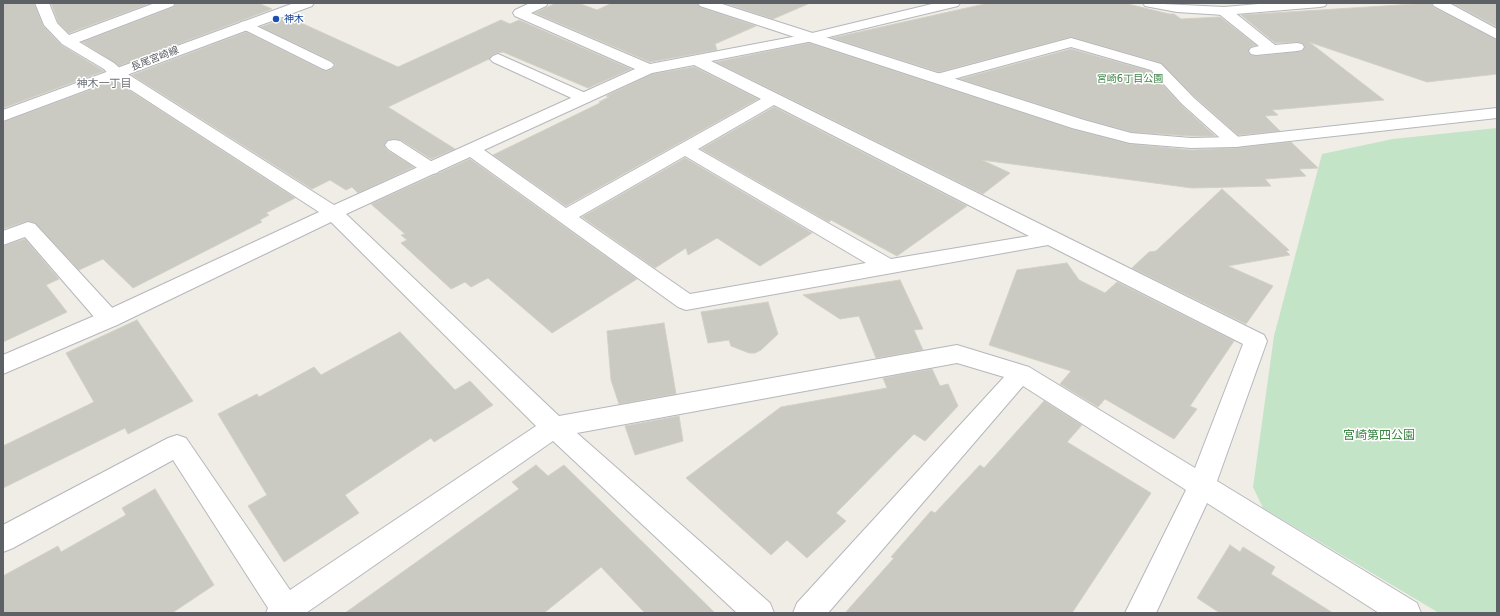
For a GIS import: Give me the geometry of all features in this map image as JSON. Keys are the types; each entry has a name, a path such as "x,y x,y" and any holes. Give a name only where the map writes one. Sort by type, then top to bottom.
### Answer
{"street":[{"path":"42,3 51,25 67,41 109,66 117,74 333,213 554,427 758,613"},
{"path":"67,41 168,3"},
{"name":"長尾宮崎線","path":"3,116 307,3"},
{"path":"541,3 520,13 648,69"},
{"path":"705,3 808,38 939,78 1078,124 1130,138 1191,143 1235,142 1497,113"},
{"path":"3,365 109,319 430,168 648,69 808,38 953,3"},
{"path":"1150,3 1177,8 1224,11 1320,3"},
{"path":"1439,3 1497,35"},
{"path":"1224,11 1271,49"},
{"path":"246,25 326,65"},
{"path":"939,78 1071,42 1156,67 1188,101 1235,142"},
{"path":"1250,51 1297,47"},
{"path":"498,59 584,98"},
{"path":"696,60 773,100 1256,341 1202,485 1140,613"},
{"path":"565,217 773,100"},
{"path":"394,145 430,168"},
{"path":"685,149 888,267"},
{"path":"472,150 686,302 1052,238"},
{"path":"3,239 28,228 109,319"},
{"path":"3,539 177,445 284,611 554,427 956,354 1021,373 1406,613"},
{"path":"808,613 1021,373"}],"green space":[{"name":"宮崎第四公園","path":"1497,128 1497,613 1439,613 1263,508 1253,487 1274,336 1322,154 1393,139"}],"building":[{"path":"3,3 34,3 43,26 61,45 104,71 3,108"},
{"path":"51,3 151,3 69,33 58,22"},
{"path":"176,3 258,3 272,9 119,66 82,42 174,7"},
{"path":"556,3 578,3 597,10 612,3 697,3 700,7 756,26 715,44 717,50 650,62 535,13"},
{"path":"724,3 810,3 773,19"},
{"path":"989,3 1124,3 1174,14 1181,19 1220,17 1256,45 1250,47 1248,52 1251,55 1256,56 1302,51 1305,46 1302,43 1297,42 1275,43 1241,15 1431,3 1433,7 1497,40 1497,74 1427,82 1309,42 1384,100 1272,110 1278,115 1265,116 1280,131 1238,135 1195,97 1161,63 1071,37 939,72 832,38"},
{"path":"1452,3 1497,3 1497,27"},
{"path":"288,17 398,67 501,20 510,24 519,20 631,69 588,88 503,52 497,53 492,55 489,59 388,107 455,149 431,159 401,140 388,140 384,145 387,150 414,167 358,193 352,187 346,190 330,180 312,189 132,75 246,32 320,69 327,71 332,69 336,65 332,61 261,27"},
{"path":"809,43 1072,129 1130,144 1191,150 1235,148 1291,142 1318,168 1299,169 1306,176 1265,179 1271,186 1192,188 982,160 1010,173 983,194 716,62"},
{"path":"1071,49 1150,71 1181,105 1215,136 1131,132 1084,119 960,79"},
{"path":"694,67 758,99 566,206 493,155 600,103 599,102 609,97 606,96 652,74"},
{"path":"115,81 295,198 266,213 269,215 260,220 262,222 133,288 103,259 79,270 35,223 27,221 3,229 3,122"},
{"path":"774,107 967,206 897,256 831,220 829,222 701,149"},
{"path":"685,158 812,233 760,266 717,238 688,255 686,248 655,268 582,217"},
{"path":"470,159 637,279 552,333 488,278 471,287 465,282 451,289 401,243 407,240 401,235 405,234 371,204"},
{"path":"1222,189 1289,250 1286,251 1290,255 1228,266 1273,286 1246,324 1132,268 1149,252 1156,251"},
{"path":"25,239 59,279 46,285 67,312 3,342 3,246"},
{"path":"1067,263 1079,280 1105,293 1117,282 1234,341 1190,406 1197,409 1174,439 1105,399 1098,407 1060,384 1071,371 989,345 1017,270"},
{"path":"900,280 923,329 914,330 923,350 876,358 859,316 840,319 803,295"},
{"path":"768,302 778,334 761,350 755,353 749,353 731,346 729,340 708,343 701,312"},
{"path":"137,320 193,401 128,434 125,428 3,488 3,446 94,402 66,353"},
{"path":"664,323 676,394 619,404 611,380 607,331"},
{"path":"400,332 455,390 470,381 493,405 434,442 431,438 345,495 359,513 284,562 248,506 267,495 218,414 257,394 259,397 314,367 321,375"},
{"path":"932,369 940,386 948,384 958,406 925,441 914,434 836,513 846,521 807,558 787,540 771,555 686,478 781,407 887,388 883,378"},
{"path":"1044,401 1082,425 1067,442 1151,493 1072,613 845,613 894,558 891,557 931,511 935,513 980,465 984,468"},
{"path":"679,416 683,441 635,455 625,426"},
{"path":"536,465 548,476 564,465 715,613 645,613 601,567 544,613 345,613 519,489 512,482"},
{"path":"155,489 214,585 172,613 3,613 3,576 58,546 61,552 126,515 122,508"},
{"path":"1230,545 1240,552 1243,547 1275,567 1271,574 1333,613 1220,613 1197,598"}],"place":[{"name":"神木","path":"276,19"}],"district":[{"name":"神木一丁目","path":"104,84"}],"park label":[{"name":"宮崎6丁目公園","path":"1130,79"}]}
